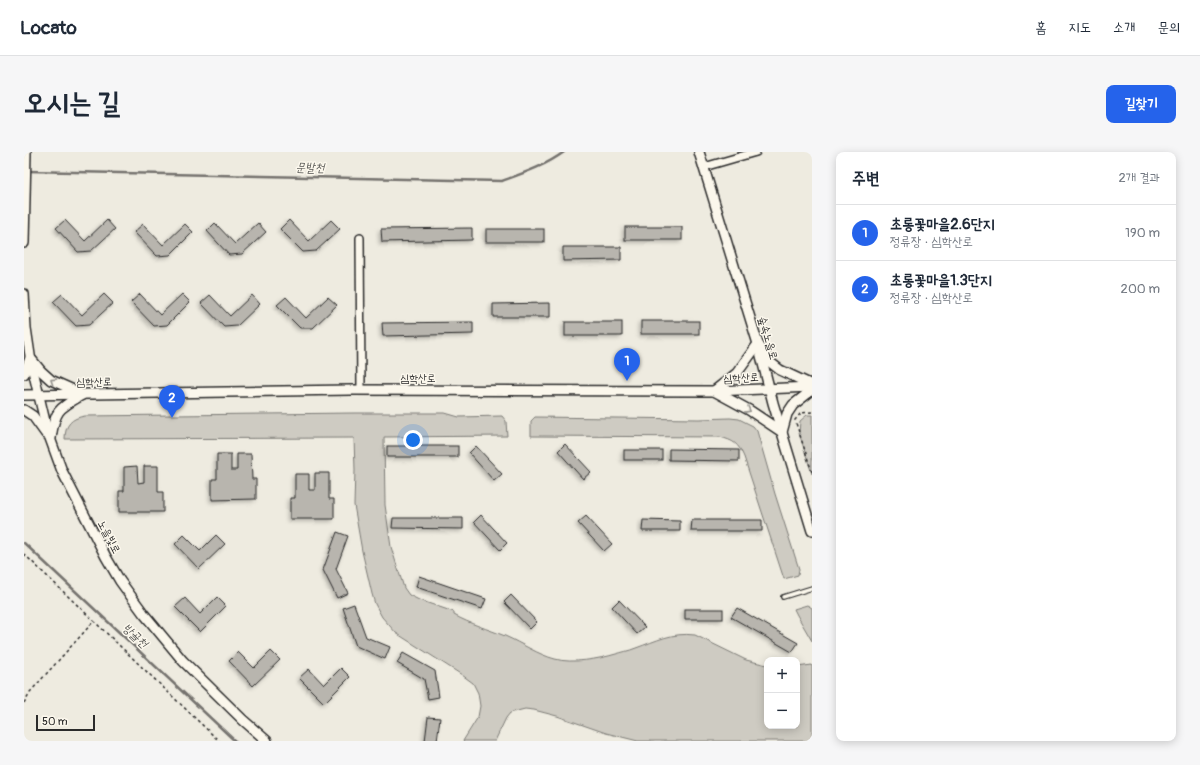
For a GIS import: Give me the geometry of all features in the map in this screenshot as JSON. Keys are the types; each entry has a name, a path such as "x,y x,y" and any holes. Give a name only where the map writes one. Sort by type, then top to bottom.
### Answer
{"street":[{"path":"24,243 26,152"},
{"name":"숲속노을로","path":"700,152 758,344 769,388 812,531"},
{"path":"704,167 756,152"},
{"path":"360,238 361,390"},
{"name":"노을빛로","path":"24,294 26,328 30,357 38,395 51,440 62,471 106,558 120,581 183,661 243,720 267,741"},
{"path":"812,386 780,370 771,363 758,344 737,372 714,391 749,410 782,432 787,414 793,405 812,390"},
{"path":"24,374 30,357"},
{"path":"30,357 41,371 51,380 82,394"},
{"name":"심학산로","path":"24,395 361,390 714,391 812,386"},
{"path":"51,440 53,420 58,412 65,405 82,394"},
{"path":"24,410 33,416 51,440"}],"lane":[{"path":"783,597 812,588"}],"path":[{"path":"812,412 801,413 795,420 812,472"},
{"path":"24,554 219,741"},
{"path":"24,702 30,692 94,621"}],"shaded area":[{"path":"445,413 459,417 502,416 506,421 507,436 384,437 385,505 391,547 404,588 409,595 454,612 454,615 460,618 505,636 543,655 569,661 602,658 671,636 687,634 695,635 746,660 764,664 764,729 800,729 800,667 812,665 812,741 638,741 606,733 557,716 525,709 510,713 495,741 463,741 478,717 480,706 478,693 473,683 396,633 382,617 375,604 362,551 354,505 354,438 65,439 66,430 70,423 76,418 85,416"},
{"path":"807,415 812,415 812,474 799,433 800,421"},
{"path":"535,417 730,418 739,419 753,426 757,431 799,569 798,575 784,579 744,457 740,449 732,441 720,437 531,436 531,421"},
{"path":"807,605 812,608 812,641 794,609"}],"building":[{"path":"65,220 85,241 107,220 115,229 91,251 78,252 56,228"},
{"path":"289,220 309,241 331,220 340,229 316,251 303,252 280,229"},
{"path":"215,223 235,244 258,223 266,232 242,254 229,255 207,231"},
{"path":"143,224 163,245 185,224 193,232 170,255 157,256 134,232"},
{"path":"625,227 682,227 682,240 625,240"},
{"path":"472,228 472,240 382,242 381,229"},
{"path":"486,229 544,229 544,242 486,242"},
{"path":"563,247 621,247 621,260 563,261"},
{"path":"62,294 82,315 104,294 113,303 89,325 76,326 53,302"},
{"path":"140,294 160,315 182,294 190,302 167,325 154,326 131,302"},
{"path":"210,295 230,316 252,295 260,304 237,326 224,327 201,303"},
{"path":"286,297 306,318 328,297 337,305 313,328 300,328 277,305"},
{"path":"550,303 550,317 493,317 493,304"},
{"path":"641,321 699,321 699,334 641,334"},
{"path":"473,322 473,334 383,336 382,323"},
{"path":"565,322 622,322 622,336 565,336"},
{"path":"565,444 591,472 583,479 558,451"},
{"path":"387,446 458,446 458,457 387,457"},
{"path":"476,446 502,474 494,481 469,453"},
{"path":"669,449 739,450 739,461 669,460"},
{"path":"624,450 662,450 662,460 624,460"},
{"path":"217,454 231,454 231,470 237,470 237,454 251,454 252,479 256,479 256,499 212,500 212,479 217,479"},
{"path":"137,466 138,483 144,482 144,466 158,466 158,492 163,492 163,512 119,512 119,491 124,491 124,467"},
{"path":"315,473 329,473 329,499 334,499 334,519 290,519 290,498 295,498 295,474 309,474 309,490 315,490"},
{"path":"481,515 507,543 500,550 474,522"},
{"path":"586,516 612,544 604,551 578,523"},
{"path":"393,518 463,518 463,529 392,528"},
{"path":"643,520 680,521 680,531 642,531"},
{"path":"692,520 762,520 762,531 691,531"},
{"path":"337,532 348,536 336,569 348,593 337,598 323,570"},
{"path":"184,535 200,551 216,535 225,544 199,569 175,544"},
{"path":"419,576 486,599 482,609 416,587"},
{"path":"511,595 537,622 530,629 504,602"},
{"path":"217,597 226,606 200,632 175,607 185,598 200,614"},
{"path":"619,600 645,627 637,634 612,607"},
{"path":"354,604 366,637 390,647 385,659 356,646 343,608"},
{"path":"737,608 798,643 792,652 731,617"},
{"path":"685,609 723,609 723,619 685,619"},
{"path":"271,651 280,660 253,686 229,661 238,652 254,668"},
{"path":"403,653 435,671 439,697 428,699 424,679 397,663"},
{"path":"341,668 350,677 324,703 299,678 309,669 324,685"},
{"path":"428,717 440,718 437,741 425,741"}],"waterway":[{"name":"문발천","path":"27,171 502,181 542,165 564,152"},
{"name":"방골천","path":"24,543 235,741"}],"place":[{"name":"초롱꽃마을2.6단지","path":"627,381"},
{"name":"초롱꽃마을1.3단지","path":"172,418"}]}
